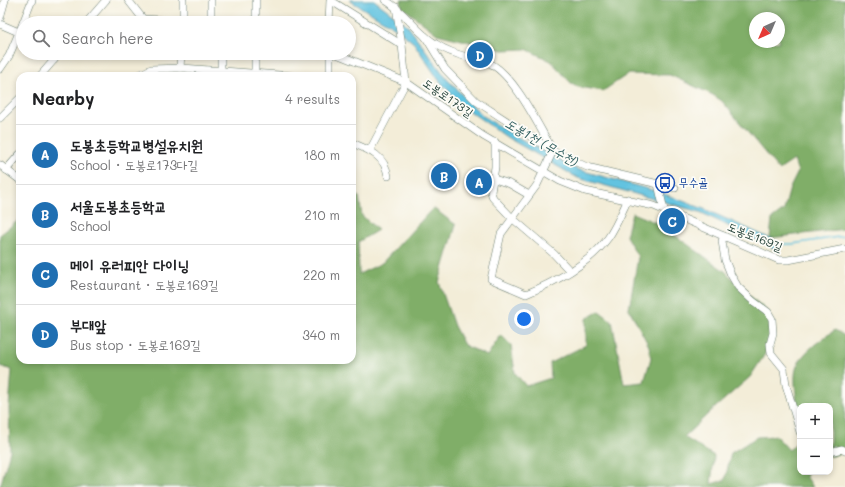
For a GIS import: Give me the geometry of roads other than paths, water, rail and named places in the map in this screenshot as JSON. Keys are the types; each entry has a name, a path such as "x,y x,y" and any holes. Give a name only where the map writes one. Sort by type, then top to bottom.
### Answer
{"street":[{"path":"0,18 6,0"},
{"path":"26,16 32,0"},
{"path":"92,16 106,0"},
{"path":"128,0 141,16"},
{"path":"183,0 183,16"},
{"path":"211,0 211,16"},
{"path":"256,0 256,16"},
{"path":"329,16 330,0 402,42"},
{"path":"385,0 396,6 425,36 445,69 476,101 552,152 587,167 675,188"},
{"path":"370,150 406,82 402,42 396,6"},
{"path":"0,24 16,30"},
{"path":"425,36 448,50 489,62 494,66 514,86 552,152"},
{"path":"0,69 10,56 16,44"},
{"path":"44,72 54,60"},
{"path":"180,68 181,60"},
{"path":"221,70 222,60"},
{"path":"256,60 256,72"},
{"path":"330,60 330,72"},
{"name":"도봉로173길","path":"351,60 406,82 495,142 565,183 585,191 628,199 664,208"},
{"path":"145,72 151,69 180,68 244,72"},
{"path":"0,118 16,102"},
{"path":"495,142 492,195 512,218 554,254 570,271"},
{"path":"356,145 370,150 383,161 388,176"},
{"path":"552,152 544,171 499,239 491,279 526,294 545,286 570,271 594,253 605,242 628,199"},
{"path":"6,170 16,159"},
{"path":"0,164 16,177"},
{"path":"494,178 510,184 529,195"},
{"path":"658,185 664,208"},
{"name":"도봉로169길","path":"664,208 724,236 781,260 845,249"},
{"path":"724,236 722,241 725,260 730,275 738,287 768,312 772,319 770,344 771,353 784,369 786,385 797,422"},
{"path":"833,451 842,449 845,452"}],"water":[{"path":"349,0 374,0 407,25 447,79 484,117 510,133 576,169 659,192 704,209 778,242 777,250 700,212 578,178 508,138 462,106 438,79 414,43 394,27"}],"waterway":[{"name":"도봉1천 (무수천)","path":"777,244 792,244 845,236"}],"place":[{"name":"부대앞","path":"480,55"},
{"name":"서울도봉초등학교","path":"444,176"},
{"name":"도봉초등학교병설유치원","path":"479,182"},
{"name":"무수골","path":"665,183"},
{"name":"메이 유러피안 다이닝","path":"672,221"}]}
